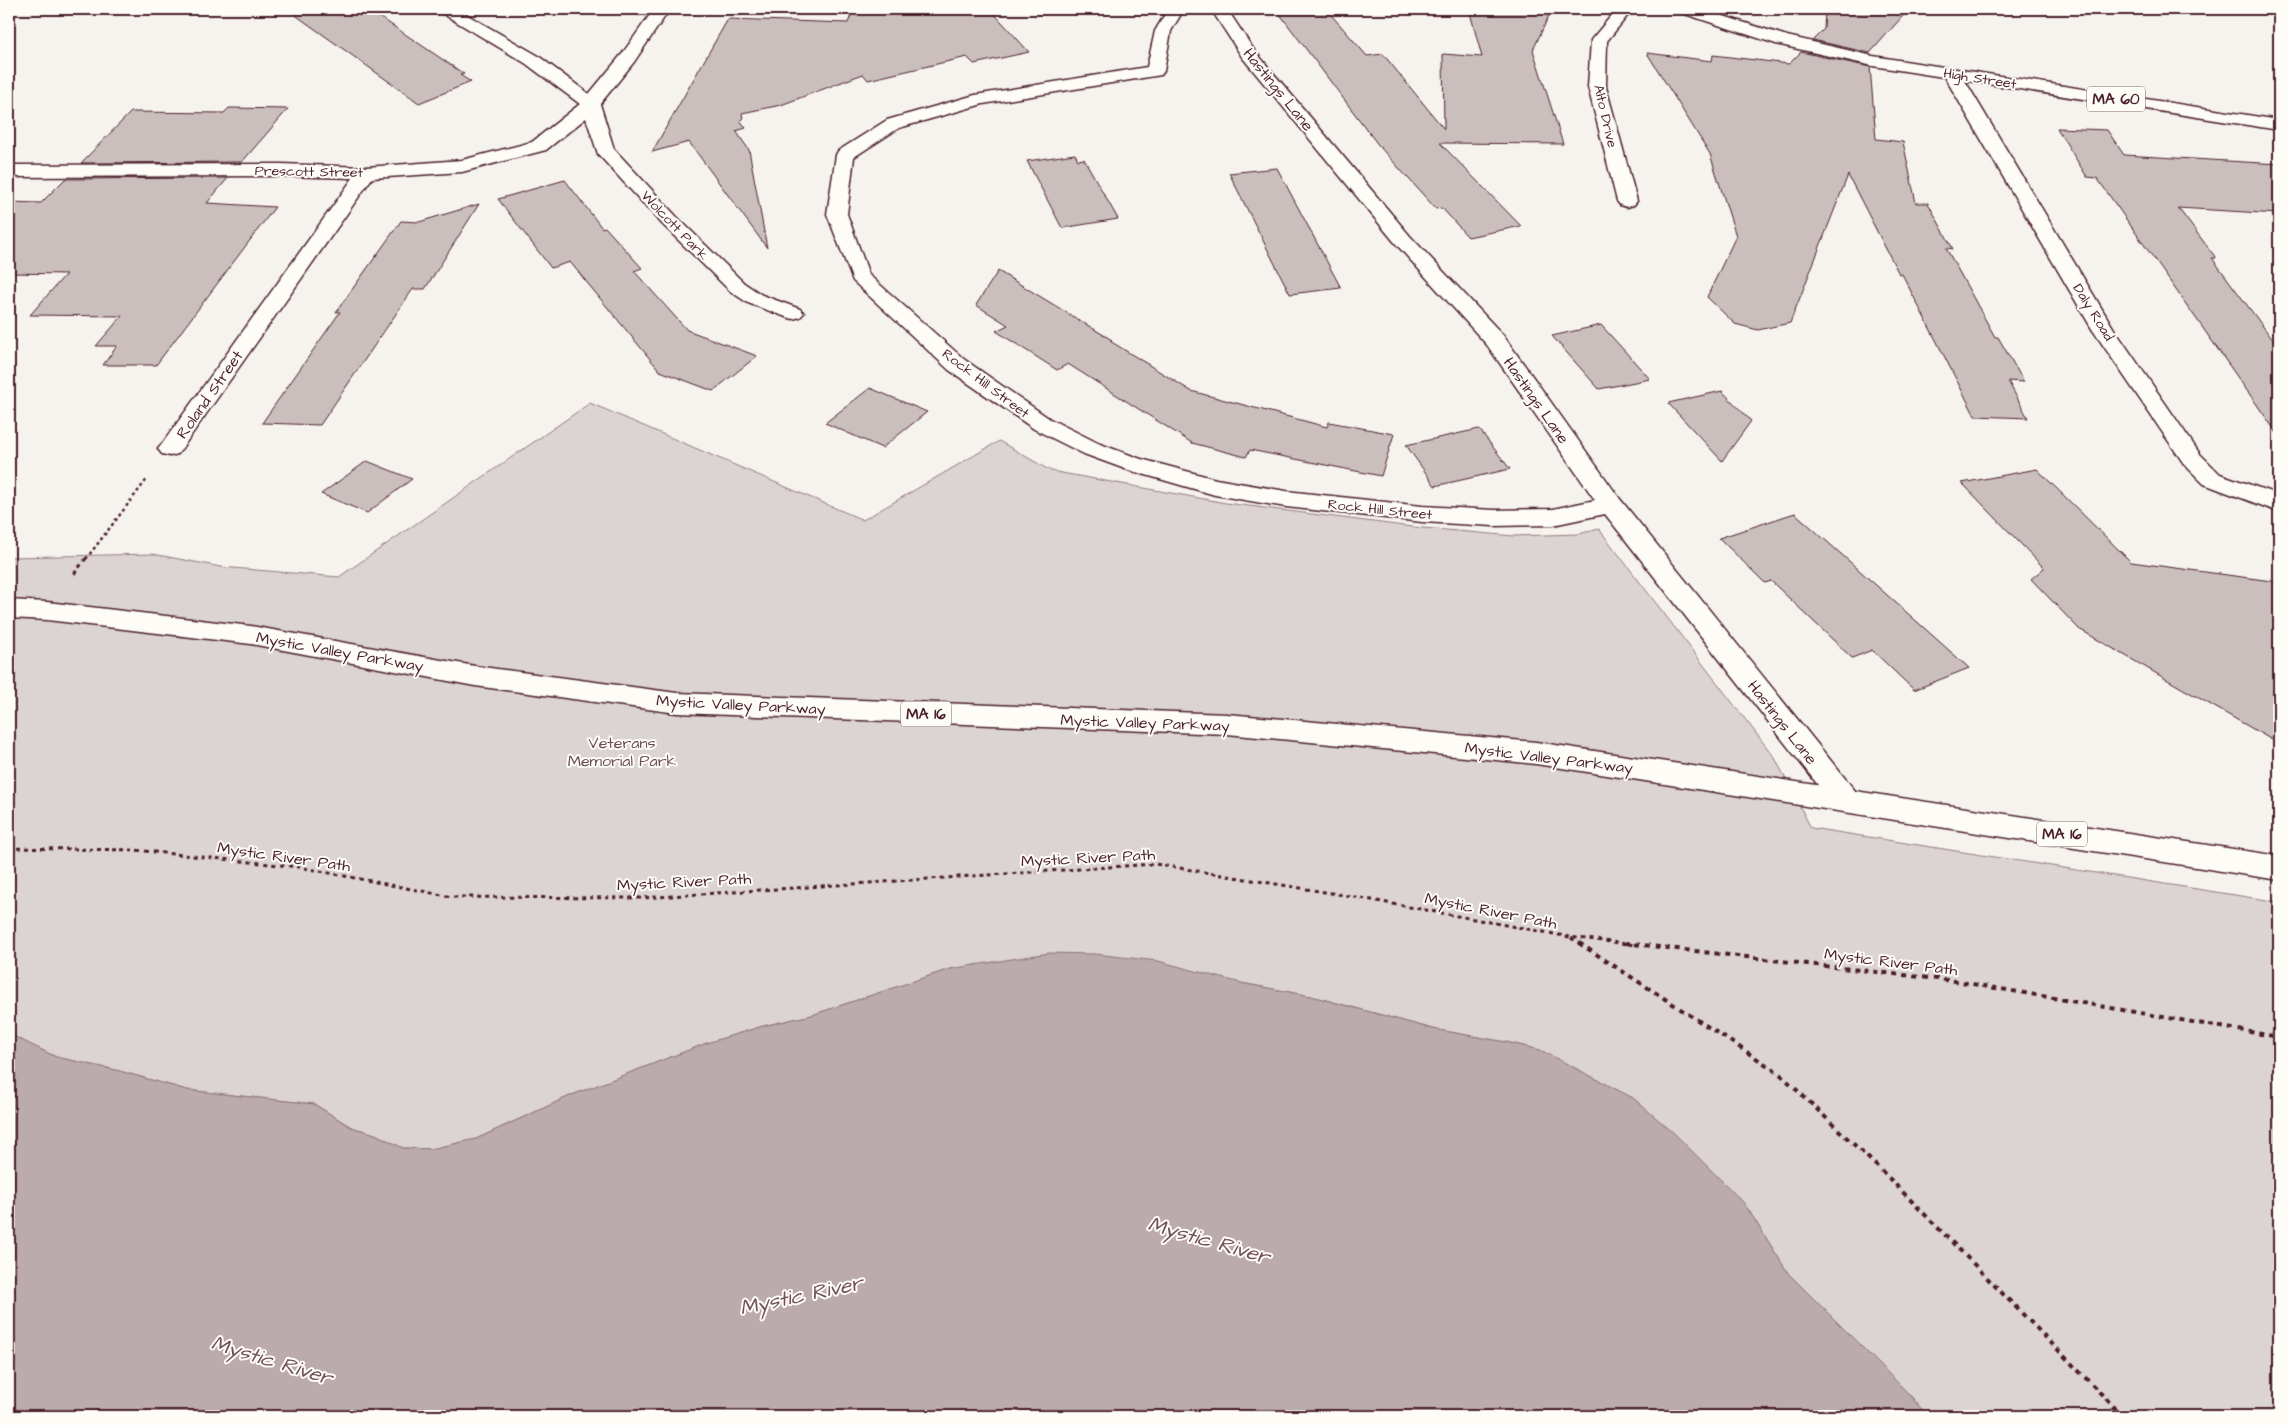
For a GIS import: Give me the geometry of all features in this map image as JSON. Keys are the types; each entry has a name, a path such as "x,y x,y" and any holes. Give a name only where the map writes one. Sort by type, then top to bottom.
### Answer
{"street":[{"path":"446,9 531,59 591,104"},
{"name":"Prescott Street","path":"9,171 281,170 366,173 462,166 539,146 591,104 628,58 662,9"},
{"name":"Rock Hill Street","path":"1176,9 1163,32 1155,71 981,99 893,124 845,155 837,214 860,277 957,365 1042,424 1092,449 1133,464 1215,487 1286,499 1422,514 1494,518 1553,517 1611,505"},
{"name":"Hastings Lane","path":"1219,9 1248,53 1402,240 1495,340 1611,505 1846,800"},
{"name":"Alto Drive","path":"1625,9 1599,40 1598,87 1627,201"},
{"name":"High Street","path":"1685,9 1782,40 1873,61 2279,125"},
{"name":"Daly Road","path":"1952,74 2103,329 2192,459 2212,479 2279,504"},
{"name":"Wolcott Park","path":"591,104 605,150 669,220 737,287 755,299 793,313"},
{"name":"Roland Street","path":"170,449 366,173"},
{"name":"Mystic Valley Parkway","path":"9,609 47,611 251,635 475,676 676,703 1227,724 1536,753 2279,868"}],"path":[{"name":"Roland Street","path":"47,611 170,449"},
{"name":"Mystic River Path","path":"9,848 135,850 290,866 452,897 641,898 1155,864 1361,898 1570,937 1955,981 2279,1037"},
{"path":"1570,937 1779,1072 1886,1175 2124,1416"}],"green space":[{"name":"Veterans Memorial Park","path":"590,403 863,520 999,441 1051,471 1226,503 1412,527 1514,536 1578,534 1599,529 1775,758 1811,828 2279,902 2279,1416 1927,1416 1910,1395 1788,1273 1744,1203 1633,1098 1540,1050 1433,1029 1311,996 1241,983 950,969 812,1015 763,1026 707,1043 572,1095 476,1139 431,1149 403,1148 375,1134 351,1127 314,1104 187,1090 116,1070 56,1057 9,1034 9,557 153,554 221,567 339,577"}],"water":[{"name":"Mystic River","path":"1049,953 1095,954 1158,961 1241,983 1311,996 1433,1029 1540,1050 1633,1098 1675,1134 1744,1203 1788,1273 1910,1395 1927,1416 9,1416 9,1034 56,1057 116,1070 187,1090 314,1104 351,1127 375,1134 403,1148 431,1149 476,1139 572,1095 707,1043 763,1026 812,1015 950,969"}],"building":[{"path":"287,9 368,9 464,74 460,75 471,82 419,103"},
{"path":"949,9 990,9 1029,52 974,64 967,57 868,80 863,74 781,105 742,113 743,119 740,120 746,128 736,131 749,150 767,248 689,142 652,152 728,19 848,23 853,10 934,12"},
{"path":"1276,9 1326,9 1367,56 1383,54 1444,129 1443,54 1482,57 1469,9 1552,9 1533,50 1563,144 1440,143 1521,226 1468,237 1442,208 1436,209 1379,146"},
{"path":"1825,9 1909,9 1870,53 1813,40 1824,29"},
{"path":"1801,52 1870,67 1876,139 1903,142 1916,203 1928,203 1953,249 1946,248 1995,337 1998,337 2024,382 2008,381 2028,418 1975,416 1902,274 1899,274 1848,175 1790,323 1758,330 1735,324 1707,297 1736,236 1710,154 1647,53 1712,61 1713,55 1789,64"},
{"path":"229,108 288,109 242,162 81,163 131,112 224,113"},
{"path":"2057,128 2107,130 2124,155 2279,164 2279,214 2178,208 2216,258 2212,258 2279,348 2279,436 2097,178 2087,177"},
{"path":"1075,154 1078,160 1084,159 1118,219 1062,228 1027,161"},
{"path":"1277,168 1341,288 1290,294 1229,173"},
{"path":"228,178 207,203 275,207 156,365 103,365 117,346 96,346 122,316 30,315 66,274 9,273 9,202 41,203 65,179"},
{"path":"565,180 602,228 605,227 642,268 634,271 687,330 757,356 713,391 660,371 570,262 551,268 498,199"},
{"path":"479,204 425,289 413,289 320,425 262,423 340,312 336,312 401,221 419,222"},
{"path":"998,271 1112,340 1110,341 1191,391 1327,427 1329,422 1394,434 1381,476 1250,450 1246,457 1192,443 1068,364 1057,370 996,331 1008,325 976,305"},
{"path":"1601,325 1650,379 1599,389 1552,336"},
{"path":"870,388 927,412 882,448 825,423"},
{"path":"1722,391 1751,421 1722,461 1668,403"},
{"path":"1479,429 1510,469 1435,486 1406,445"},
{"path":"367,461 412,479 367,513 321,494"},
{"path":"2037,469 2131,562 2279,582 2279,744 2079,629 2031,579 2044,568 1962,483"},
{"path":"1795,513 1969,668 1914,690 1872,650 1852,658 1771,581 1765,583 1719,538"}]}
